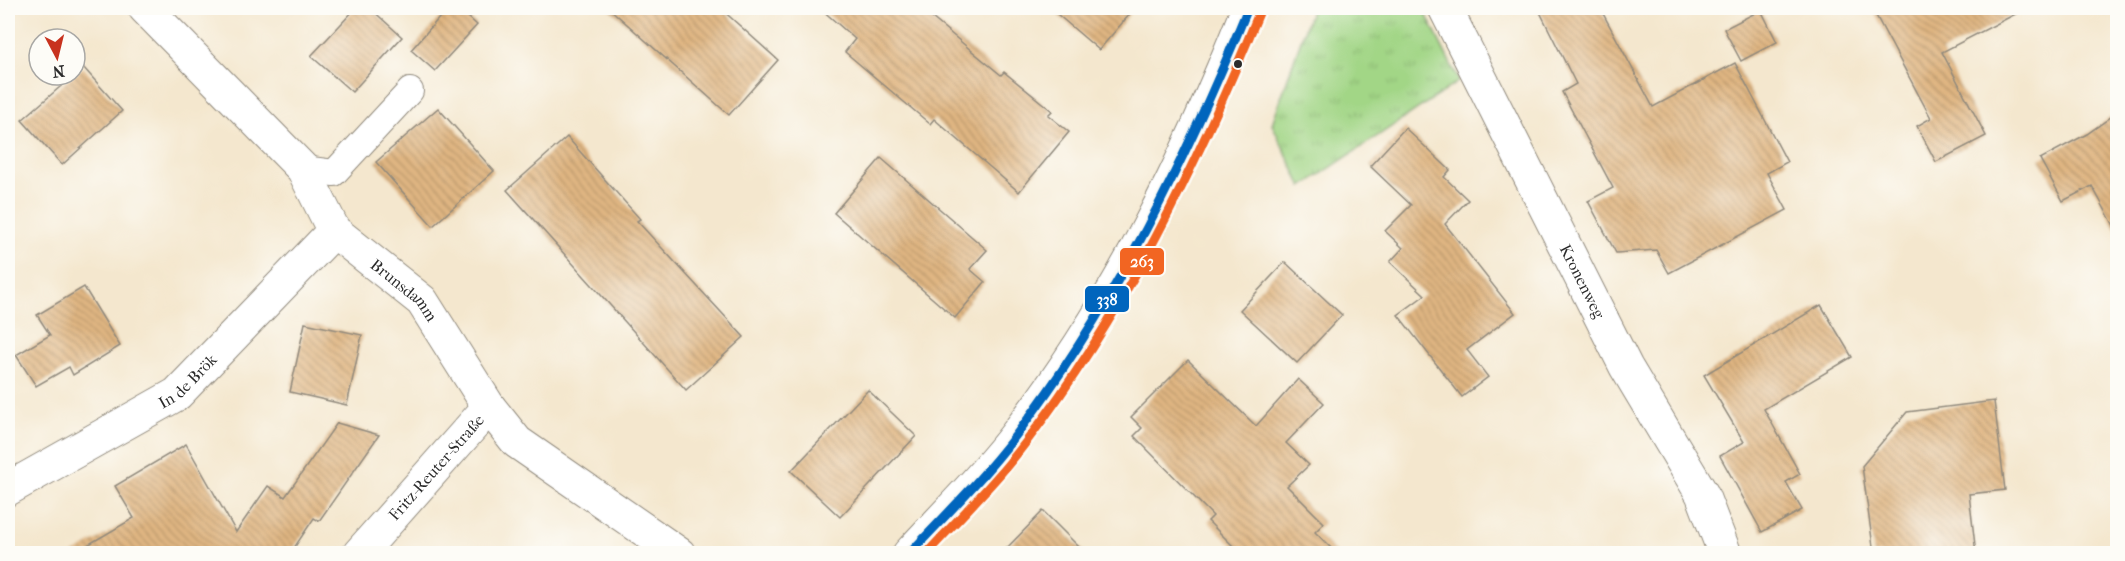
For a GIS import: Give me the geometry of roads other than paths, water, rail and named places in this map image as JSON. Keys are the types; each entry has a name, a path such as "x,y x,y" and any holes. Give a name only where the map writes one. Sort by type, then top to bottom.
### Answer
{"street":[{"name":"Brunsdamm","path":"145,8 303,169 334,231 422,301 489,407 517,442 679,554"},
{"path":"909,554 1016,436 1102,314 1181,167 1248,8"},
{"name":"Kronenweg","path":"1445,8 1626,368 1702,494 1725,554"},
{"name":"In de Brök","path":"8,489 177,394 334,231"},
{"name":"Fritz-Reuter-Straße","path":"358,554 489,407"}],"lane":[{"path":"303,169 334,172 410,91"}]}
